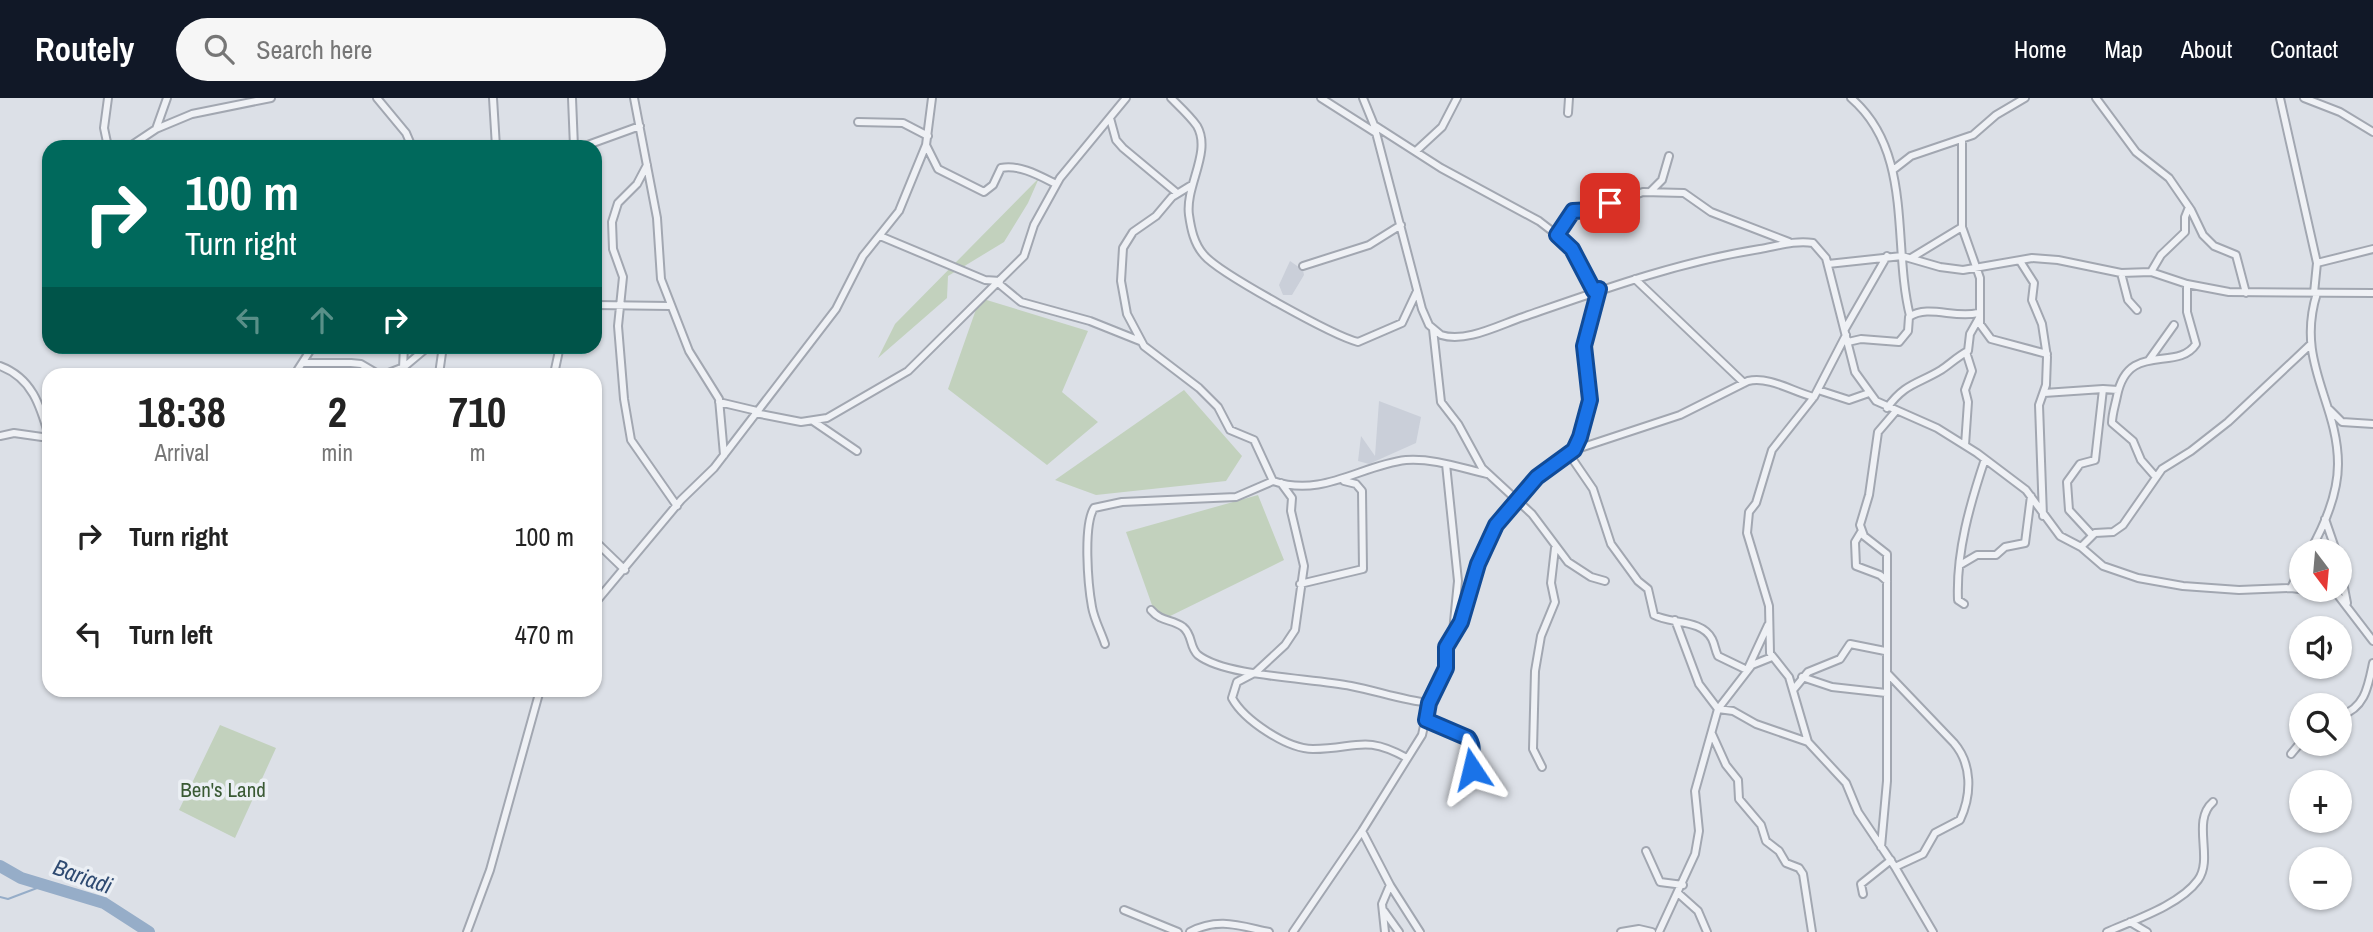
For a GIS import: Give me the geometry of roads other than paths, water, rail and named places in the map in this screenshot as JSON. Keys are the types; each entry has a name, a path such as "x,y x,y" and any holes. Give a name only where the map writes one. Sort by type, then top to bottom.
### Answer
{"street":[{"path":"104,140 103,128 108,98"},
{"path":"156,129 167,98"},
{"path":"140,140 156,129 192,114 242,101 271,98"},
{"path":"377,98 408,140"},
{"path":"493,98 496,140"},
{"path":"572,98 573,140"},
{"path":"634,98 657,218 661,279 689,351 719,402 724,454"},
{"path":"602,595 677,506 701,483 836,309 863,256 900,211 926,145 932,98"},
{"path":"719,402 781,419 813,421 827,418 878,386 902,376 999,282 1027,249 1034,225 1056,184 1126,98"},
{"path":"1171,98 1194,122 1201,137 1201,150 1188,203 1194,237 1209,260 1333,333 1358,342 1394,328 1406,319 1417,291"},
{"path":"1321,98 1376,133"},
{"path":"1363,98 1374,125 1417,291 1433,329 1441,402 1458,424 1487,474 1532,514 1555,548 1582,572 1605,582"},
{"path":"1416,151 1442,127 1457,98"},
{"path":"1569,98 1569,113"},
{"path":"1846,336 1899,342 1908,331 1910,316 1893,170 1875,128 1851,98"},
{"path":"1893,170 1911,156 1962,140 2025,98"},
{"path":"2096,98 2136,152 2169,178 2189,207 2203,235 2214,246 2236,255 2246,293"},
{"path":"2280,98 2316,263 2311,344 2315,375 2327,406 2338,464 2325,519 2316,539"},
{"path":"2304,98 2340,112 2373,132"},
{"path":"1110,118 1116,140 1123,148 1177,193"},
{"path":"858,122 908,124 928,136"},
{"path":"1374,125 1557,235 1572,249 1597,290 1584,346 1590,400 1572,452 1593,489 1611,544 1637,582 1648,589 1654,615 1675,620 1709,634 1718,656 1748,669"},
{"path":"601,140 640,126"},
{"path":"1962,140 1962,227 1978,269 1978,315 1966,352 1972,371 1965,390 1968,402 1965,445"},
{"path":"926,145 938,169 984,192 990,189 1005,166 1026,170 1056,184"},
{"path":"1650,192 1662,180 1669,156"},
{"path":"648,163 643,176 618,202 614,213 612,249 623,277 618,339 629,433 657,482 677,506"},
{"path":"1140,341 1126,314 1121,258 1133,232 1156,216 1177,193 1190,187"},
{"path":"1557,235 1573,211 1593,210 1650,192 1687,194 1712,212 1792,243"},
{"path":"2151,272 2161,255 2185,232 2185,217 2189,207"},
{"path":"1303,266 1369,244 1401,225"},
{"path":"1911,258 1962,227"},
{"path":"880,236 985,280 999,282 1021,302 1090,321 1140,341 1199,388 1218,407 1230,430 1253,438 1262,450 1273,481"},
{"path":"1433,329 1449,338 1466,335 1635,279 1731,254 1792,243 1813,243 1822,251 1828,264 1854,372 1869,393 1888,408 1937,428 1985,459 2031,495 2043,516 2064,540 2081,547 2109,569 2158,583 2215,589 2289,589"},
{"path":"2316,263 2373,249"},
{"path":"1886,256 1814,397 1772,450 1747,522 1752,556 1769,606 1772,657 1789,677 1798,717 1808,742 1846,783 1858,812 1891,860 1932,930 1943,932"},
{"path":"1828,264 1902,256 1940,267 1978,269 2020,261 2059,260 2121,273 2151,272 2187,284 2246,293 2373,293"},
{"path":"2020,261 2034,283 2032,300 2038,309 2047,354 2044,393 2039,405 2043,516"},
{"path":"2121,273 2128,300 2137,310"},
{"path":"1635,279 1744,383"},
{"path":"2155,476 2141,460 2133,441 2112,423 2120,379 2126,371 2149,360 2188,352 2196,344 2187,313 2187,284"},
{"path":"602,305 670,306"},
{"path":"1910,316 1923,311 1952,316 1978,315"},
{"path":"1978,315 1991,339 2047,354"},
{"path":"2149,360 2174,325"},
{"path":"2081,547 2092,535 2113,532 2123,525 2155,476 2228,422 2311,344"},
{"path":"1888,408 1902,389 1940,370 1955,357 1966,352"},
{"path":"300,368 308,354"},
{"path":"403,368 404,354"},
{"path":"403,368 420,354"},
{"path":"303,363 351,363 368,368"},
{"path":"0,366 15,372 33,391 42,417"},
{"path":"1293,932 1363,831 1422,735 1429,703 1444,673 1446,647 1461,622 1486,545 1499,520 1537,477 1572,452 1680,415 1744,383 1759,379 1814,397"},
{"path":"2092,535 2069,510 2067,482 2080,464 2095,460 2103,389"},
{"path":"1818,390 1849,400 1869,393"},
{"path":"2044,393 2118,390"},
{"path":"2327,406 2342,422 2373,424"},
{"path":"1888,582 1880,575 1856,566 1855,542 1860,532 1871,482 1875,443 1883,425 1896,411"},
{"path":"813,421 857,451"},
{"path":"0,436 14,433 42,436"},
{"path":"1964,604 1958,600 1960,565 1968,514 1985,459"},
{"path":"1344,481 1370,469 1405,461 1446,464 1487,474"},
{"path":"1446,464 1458,581 1453,632"},
{"path":"1105,644 1093,610 1090,585 1089,519 1094,508 1122,502 1236,497 1273,481 1344,481 1356,484 1362,491 1363,569 1300,584"},
{"path":"1281,483 1292,498 1291,511 1304,566 1294,633 1256,673 1237,682 1232,694 1244,716 1254,724 1311,749 1364,742 1386,746 1408,758"},
{"path":"1960,565 1977,555 1996,555 2005,547 2025,543 2025,519 2031,495"},
{"path":"2325,519 2332,539"},
{"path":"1860,532 1886,552 1887,781 1881,847"},
{"path":"602,548 625,570"},
{"path":"1542,767 1532,749 1535,671 1541,636 1555,603 1551,583 1555,548"},
{"path":"2347,604 2373,640"},
{"path":"1151,610 1161,620 1181,625 1187,631 1198,655 1256,673 1352,686 1385,696 1429,703"},
{"path":"1675,620 1699,684 1718,709 1733,711 1756,724 1808,742"},
{"path":"1748,669 1770,623"},
{"path":"1793,690 1802,677 1814,668 1840,659 1850,644 1885,651"},
{"path":"1659,932 1683,885 1698,842 1694,795 1718,709 1755,662 1772,657"},
{"path":"2352,713 2360,705 2373,663"},
{"path":"1888,674 1964,754 1968,771 1960,820 1935,833 1923,854 1895,867"},
{"path":"1802,677 1832,687 1886,693"},
{"path":"467,932 490,870 538,697"},
{"path":"1426,720 1468,738 1472,747 1469,763 1472,773 1477,776"},
{"path":"1712,734 1726,765 1738,780 1739,799 1761,825 1766,841 1779,851 1786,863 1800,867 1812,932"},
{"path":"2107,932 2180,895 2199,879 2204,859 2204,815 2213,802"},
{"path":"1363,831 1390,885 1420,932"},
{"path":"1646,851 1660,882 1683,885"},
{"path":"1863,894 1861,884 1891,860"},
{"path":"1385,932 1382,904 1390,885"},
{"path":"1679,894 1698,911 1707,932"},
{"path":"1124,910 1178,932"},
{"path":"1383,910 1399,932"},
{"path":"2130,922 2147,932"},
{"path":"1190,932 1219,923 1250,925 1269,932"},
{"path":"1620,932 1639,929 1652,932"}],"waterway":[{"name":"Bariadi","path":"0,866 21,878 104,903 149,932"},
{"path":"0,897 8,899 45,885"}],"park label":[{"name":"Ben's Land","path":"223,789"}]}
